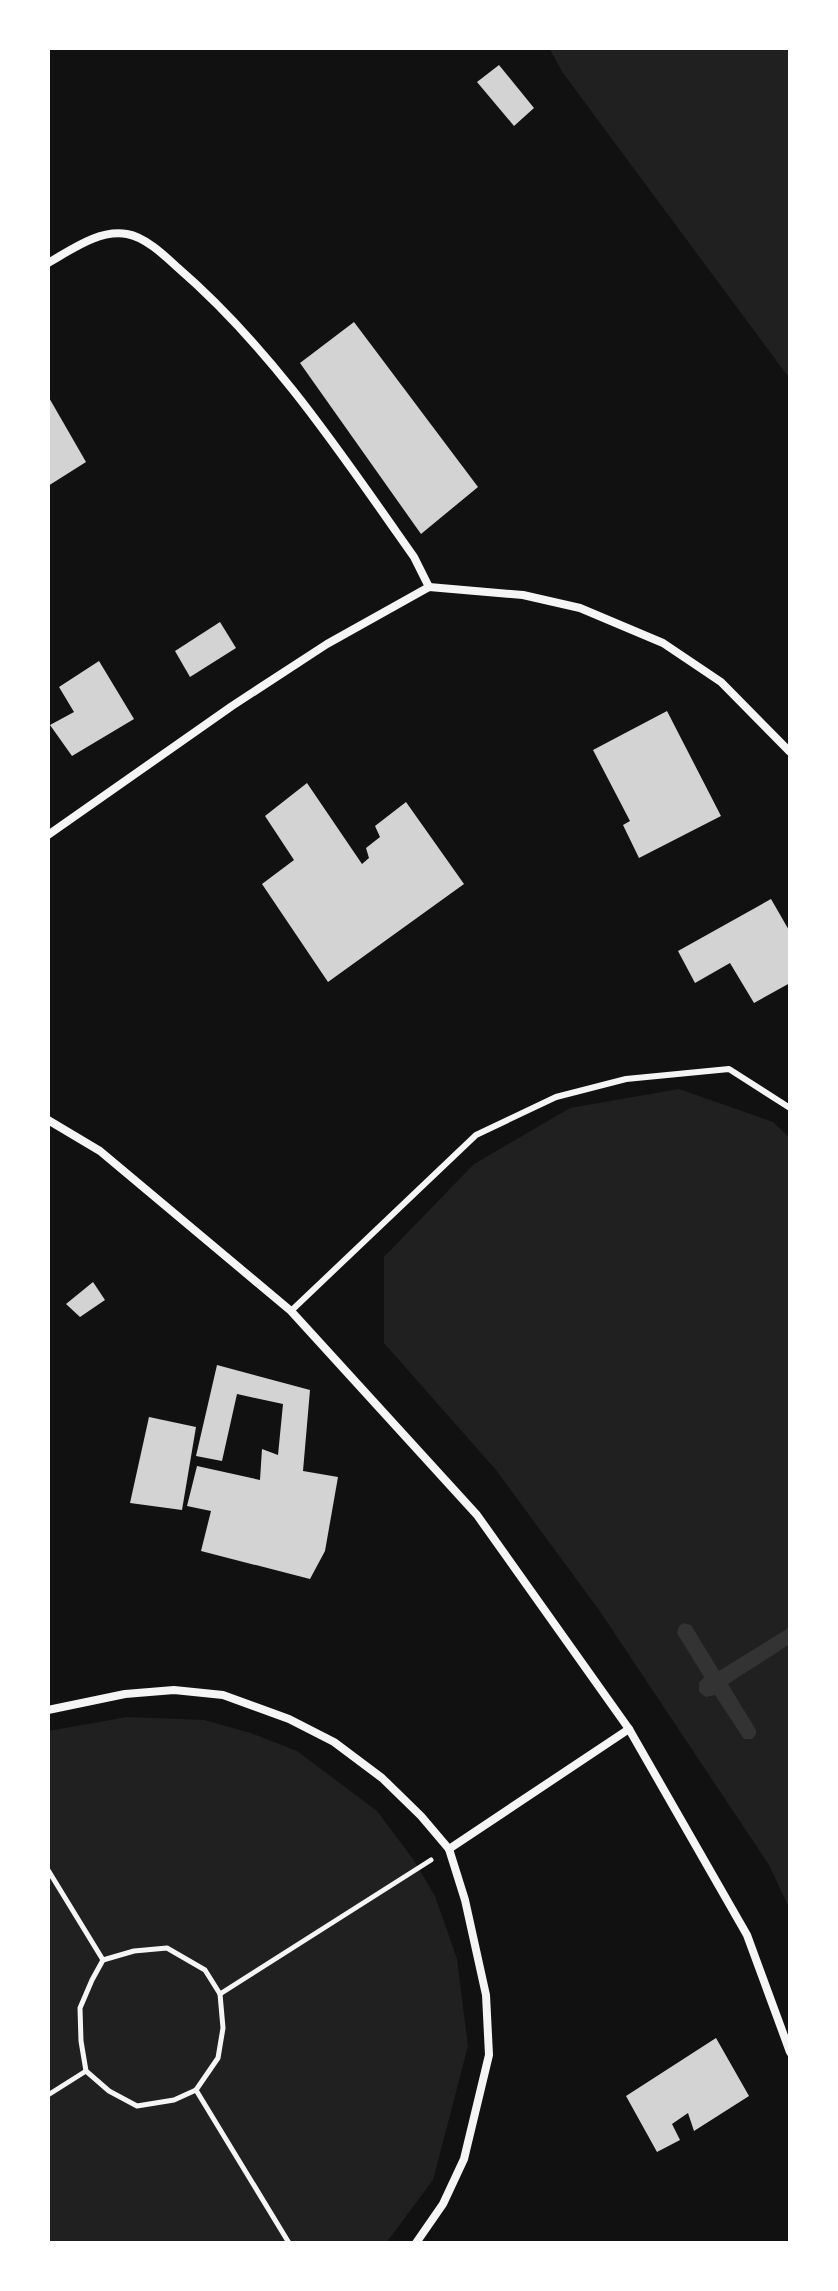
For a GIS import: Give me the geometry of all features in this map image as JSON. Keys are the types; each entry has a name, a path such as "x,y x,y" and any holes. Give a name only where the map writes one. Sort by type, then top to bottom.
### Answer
{"street":[{"path":"48,263 101,236 126,233 166,258 214,300 265,356 395,530 414,557 429,587"},
{"path":"48,835 232,706 327,644 429,587 523,595 580,608 663,643 721,682 790,752"},
{"path":"48,1120 100,1151 291,1311 477,1515 629,1729 747,1935 790,2052"},
{"path":"48,1710 125,1694 174,1690 223,1695 289,1719 334,1742 382,1778 449,1849 465,1900 486,1995 489,2055 464,2159 443,2204 416,2243"},
{"path":"449,1849 629,1729"}],"lane":[{"path":"291,1311 476,1135 556,1097 626,1079 729,1069 790,1108"}],"path":[{"path":"220,1994 449,1849"},
{"path":"48,1870 103,1960"},
{"path":"167,1948 205,1970 220,1994 223,2028 218,2058 196,2090 174,2100 137,2106 109,2091 86,2071 80,2008 103,1960 134,1951 167,1948"},
{"path":"48,2095 86,2071"},
{"path":"196,2090 289,2243"}],"shaded area":[{"path":"549,48 790,48 790,379 563,73"},
{"path":"679,1089 773,1122 790,1138 790,1910 769,1865 599,1610 496,1470 384,1343 384,1257 474,1164 570,1108"},
{"path":"684,1623 691,1625 719,1671 790,1627 790,1644 728,1684 756,1730 752,1739 744,1739 715,1695 706,1697 699,1692 699,1683 704,1677 677,1633"},
{"path":"127,1717 204,1720 251,1733 297,1751 377,1811 413,1859 435,1896 457,1959 468,2046 433,2180 386,2243 48,2243 48,1731"}],"building":[{"path":"499,65 534,108 514,126 477,82"},
{"path":"354,322 478,487 421,534 300,363"},
{"path":"48,396 86,462 48,486"},
{"path":"220,622 236,648 190,677 175,651"},
{"path":"99,661 134,719 72,756 50,725 74,712 59,687"},
{"path":"667,711 721,816 639,858 623,825 630,821 593,750"},
{"path":"307,783 362,864 369,858 366,848 380,837 375,826 406,802 464,884 328,982 262,884 294,860 265,816"},
{"path":"771,899 790,932 790,983 754,1003 730,963 695,983 678,951"},
{"path":"93,1282 105,1300 80,1317 66,1304"},
{"path":"217,1365 310,1390 303,1471 338,1477 325,1551 310,1579 201,1551 211,1511 187,1506 197,1466 260,1480 262,1449 278,1455 283,1404 237,1394 222,1461 196,1456"},
{"path":"149,1417 196,1427 182,1510 130,1503"},
{"path":"716,2038 749,2096 694,2131 688,2113 672,2124 680,2140 657,2152 626,2096"}]}
